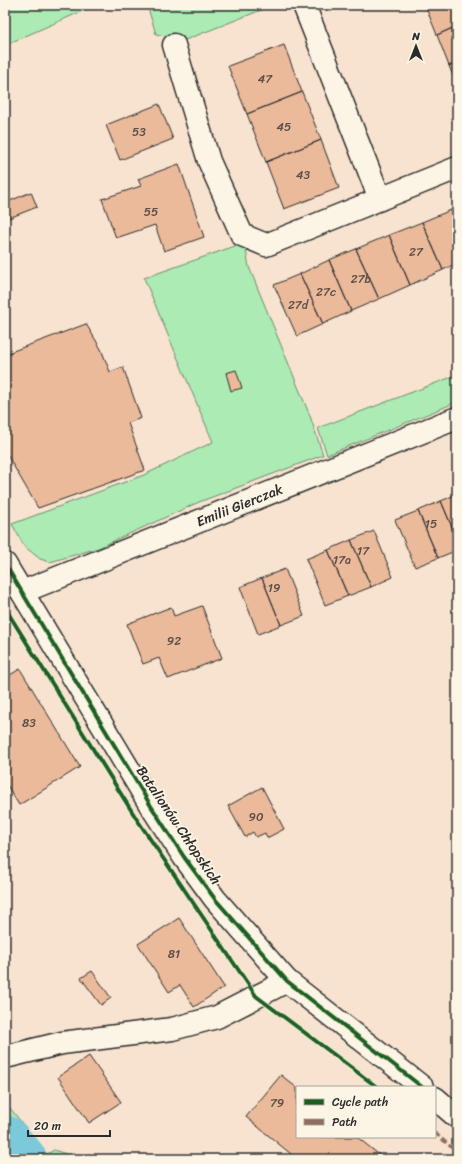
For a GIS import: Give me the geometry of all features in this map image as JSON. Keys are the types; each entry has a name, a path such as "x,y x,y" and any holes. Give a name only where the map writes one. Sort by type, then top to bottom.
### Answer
{"street":[{"path":"304,5 380,198"},
{"path":"174,45 209,161 242,234 266,245 457,168"},
{"name":"Emilii Gierczak","path":"22,592 457,418"},
{"name":"Batalionów Chłopskich","path":"5,564 143,793 184,858 215,899 287,981 421,1086"},
{"path":"5,1057 62,1043 172,1029 216,1017 287,981"},
{"path":"436,1099 457,1117"}],"green space":[{"path":"5,5 96,5 5,45"},
{"path":"147,5 274,5 185,40 156,34"},
{"path":"245,245 249,267 310,416 323,455 199,502 98,548 50,562 40,559 24,546 12,524 144,475 213,442 144,278 235,246"},
{"path":"457,375 457,402 327,455 318,428"},
{"path":"5,1102 47,1154 54,1150 81,1159 5,1159"}],"building":[{"path":"425,5 457,5 457,26 437,35"},
{"path":"457,26 457,63 449,66 437,35"},
{"path":"284,45 302,92 247,114 228,66"},
{"path":"457,63 457,85 449,66"},
{"path":"302,92 321,140 266,162 247,114"},
{"path":"159,104 173,139 120,160 106,125"},
{"path":"321,140 339,188 284,209 266,162"},
{"path":"179,164 204,237 164,251 155,225 116,238 102,199 141,186 138,179"},
{"path":"31,192 37,207 9,218 5,209 5,203"},
{"path":"457,207 457,224 451,210"},
{"path":"451,210 457,224 457,263 443,270 422,222"},
{"path":"422,222 443,270 410,285 389,235"},
{"path":"389,235 410,285 379,299 356,249"},
{"path":"356,249 379,299 351,311 329,260"},
{"path":"329,260 351,311 323,324 300,274"},
{"path":"300,274 323,324 297,336 274,285"},
{"path":"86,324 101,349 110,372 123,367 141,418 128,423 145,470 38,508 5,451 5,354"},
{"path":"236,370 242,388 231,391 226,373"},
{"path":"457,494 457,539 441,501"},
{"path":"441,501 457,539 457,550 438,558 418,511"},
{"path":"418,511 438,558 415,567 395,520"},
{"path":"374,531 393,577 371,587 351,540"},
{"path":"351,540 371,587 348,596 328,550"},
{"path":"328,550 348,596 325,605 306,559"},
{"path":"285,569 304,616 281,625 262,578"},
{"path":"262,578 281,625 258,634 240,587"},
{"path":"202,606 222,658 168,679 159,658 143,664 127,624 171,607 174,616"},
{"path":"20,669 80,767 19,805 5,782 5,678"},
{"path":"262,787 284,829 267,838 265,833 256,837 253,832 245,837 228,806"},
{"path":"179,918 224,987 194,1007 180,985 169,992 138,944"},
{"path":"92,971 111,998 101,1005 81,978"},
{"path":"89,1056 121,1102 89,1123 58,1077"},
{"path":"281,1075 296,1087 296,1138 358,1138 382,1157 380,1159 297,1159 246,1117"}],"waterway":[{"path":"5,1140 22,1159"}],"marked path":[{"path":"436,1134 457,1152"}],"cycle path":[{"path":"5,564 151,806 184,857 215,899 287,981 421,1086"},
{"path":"5,608 136,818 256,996 376,1086"}]}
